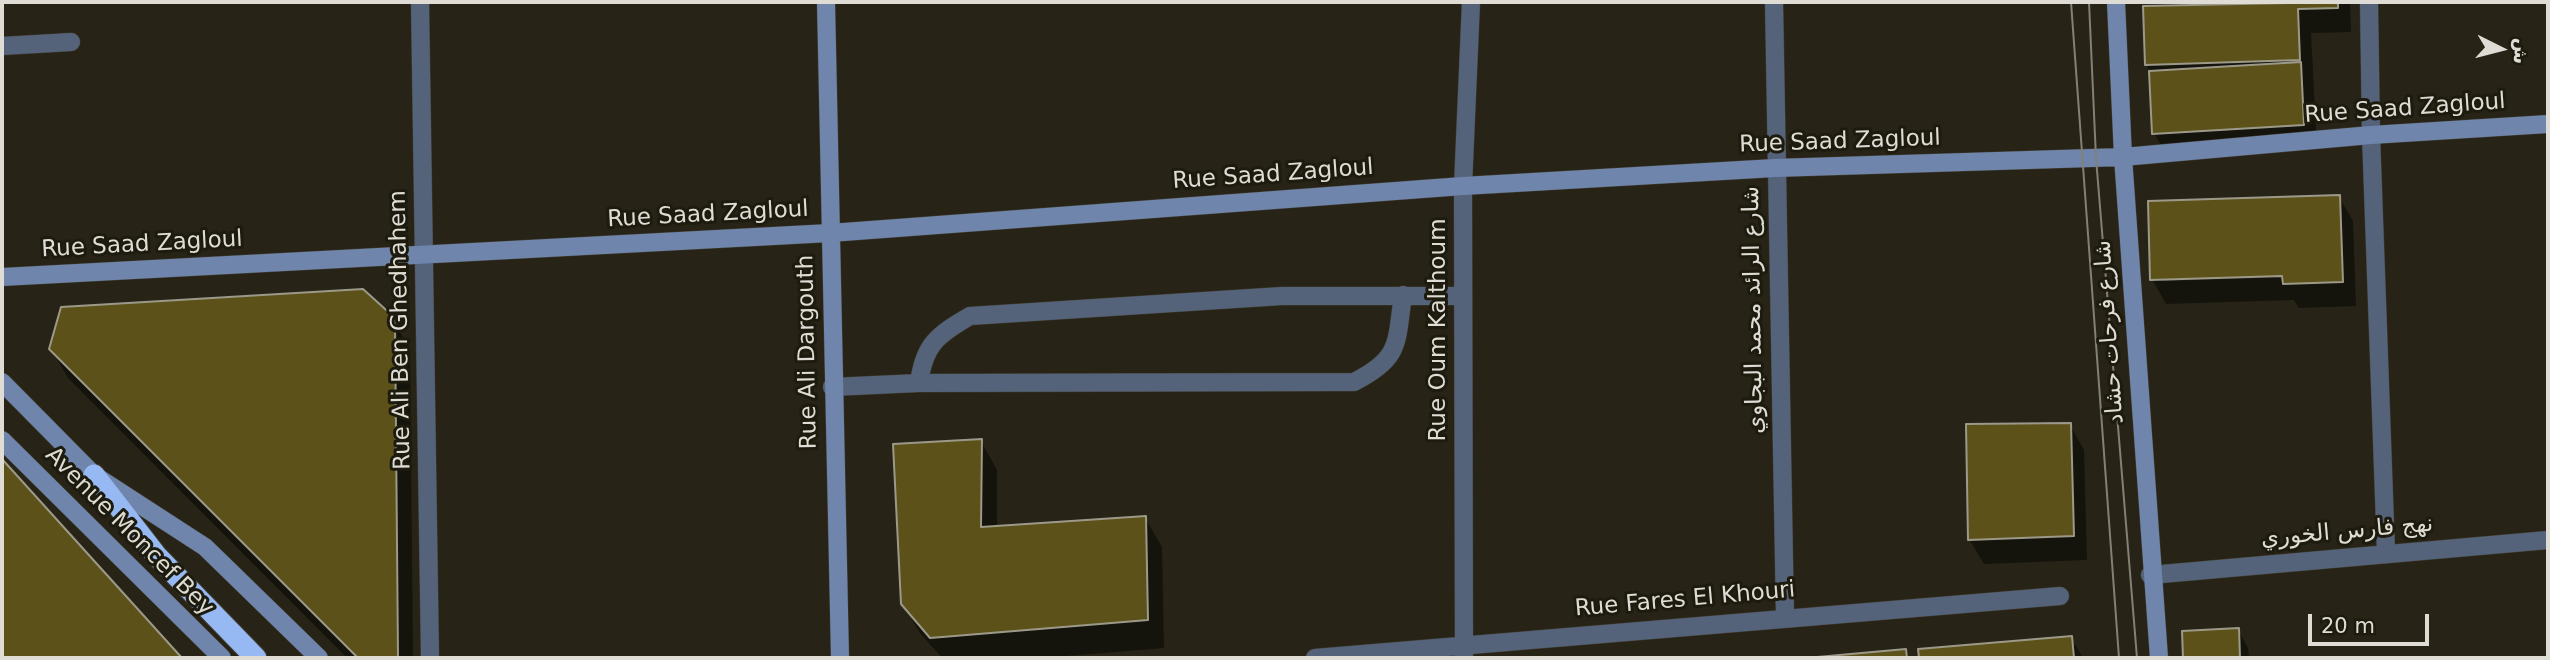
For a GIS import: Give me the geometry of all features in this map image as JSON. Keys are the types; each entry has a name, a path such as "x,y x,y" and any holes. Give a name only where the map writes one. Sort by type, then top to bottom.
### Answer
{"highway":[{"path":"94,475 156,555 256,658"}],"street":[{"name":"Rue Ali Ben Ghedhahem","path":"420,2 430,658"},
{"name":"Rue Ali Dargouth","path":"826,2 832,387 840,658"},
{"name":"Rue Oum Kalthoum","path":"1463,651 1463,186 1471,2"},
{"name":"شارع الرائد محمد البجاوي","path":"1774,2 1785,617"},
{"name":"شارع فرحات حشاد","path":"2116,2 2123,157 2150,575 2159,658"},
{"path":"2369,2 2371,135 2386,552"},
{"path":"2,46 71,42"},
{"name":"Rue Saad Zagloul","path":"2,277 830,233 1463,186 1775,168 2123,157 2371,135 2548,124"},
{"path":"832,387 919,383 1354,382 1382,367 1396,345 1403,295"},
{"path":"919,383 922,358 941,332 970,316 1282,296 1463,296"},
{"name":"Avenue Moncef Bey","path":"2,382 94,475 205,547 319,658"},
{"name":"Avenue Moncef Bey","path":"2,440 222,658"},
{"name":"نهج فارس الخوري","path":"2150,575 2386,552 2548,540"},
{"name":"Rue Fares El Khouri","path":"1315,658 1463,651 1785,617 2060,596"}],"building":[{"path":"2338,2 2338,8 2298,9 2300,60 2145,65 2143,6"},
{"path":"2301,62 2304,125 2152,134 2149,71"},
{"path":"2340,195 2343,282 2283,284 2282,276 2150,280 2148,201"},
{"path":"363,289 395,318 398,658 358,658 49,349 61,307"},
{"path":"2071,423 2074,536 1968,540 1966,424"},
{"path":"982,439 981,527 1146,516 1148,620 930,638 901,604 893,444"},
{"path":"2,459 182,658 2,658"},
{"path":"2239,628 2240,658 2183,658 2182,631"},
{"path":"2072,636 2074,658 1919,658 1918,649"},
{"path":"1906,649 1907,658 1806,658"}],"tram line":[{"path":"2071,2 2119,658"},
{"path":"2089,2 2096,158 2137,658"}]}
